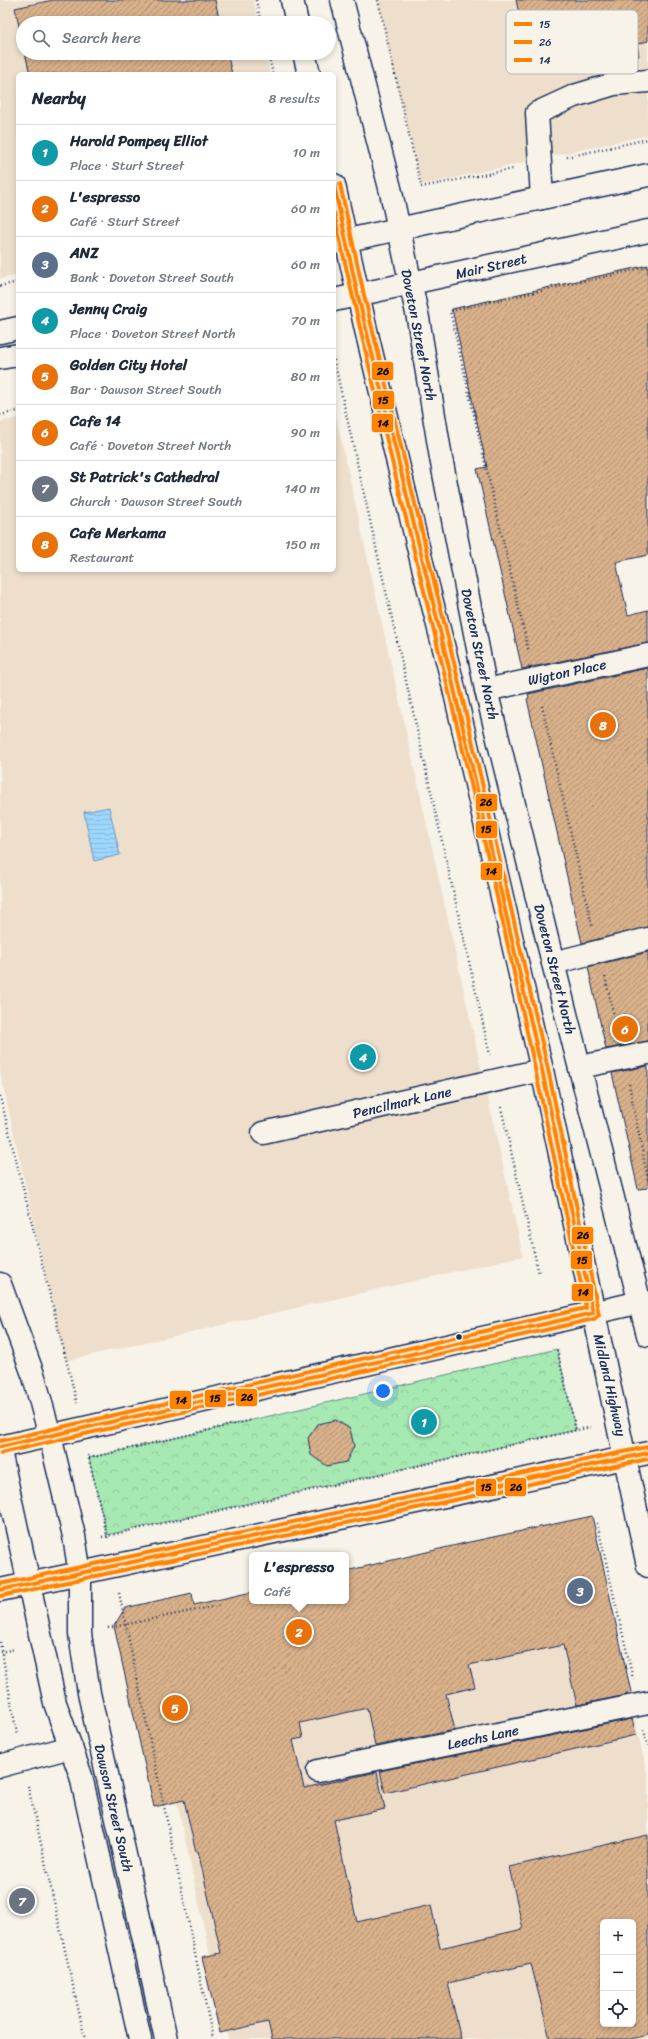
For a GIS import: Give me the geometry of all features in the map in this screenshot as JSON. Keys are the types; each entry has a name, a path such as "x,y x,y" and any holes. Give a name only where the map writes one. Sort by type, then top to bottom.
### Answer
{"main road":[{"path":"292,0 295,16"},
{"name":"Doveton Street North","path":"342,0 391,192 409,284 418,318 441,458 486,690 580,1068 644,1301"},
{"path":"306,60 309,72"},
{"path":"542,198 537,113 574,96 614,84 648,81"},
{"path":"340,241 648,176"},
{"path":"336,204 340,241 358,296 420,555 452,680 542,1070 593,1313"},
{"name":"Mair Street","path":"336,300 358,296 648,230"},
{"path":"0,332 16,328"},
{"path":"0,358 16,355"},
{"name":"Wigton Place","path":"486,690 648,655"},
{"path":"553,963 598,950 648,940"},
{"path":"580,1068 648,1053"},
{"name":"Pencilmark Lane","path":"263,1133 542,1070"},
{"name":"Dawson Street South","path":"0,1284 34,1377 74,1536 80,1574 80,1634 88,1693 166,2039"},
{"path":"0,1447 644,1301 648,1335"},
{"name":"Midland Highway","path":"593,1313 626,1458 648,1566"},
{"name":"Dawson Street South","path":"0,1451 55,1703 81,1776 140,2039"},
{"path":"0,1590 648,1454"},
{"name":"Leechs Lane","path":"318,1771 643,1704"},
{"path":"0,1766 71,1747"}],"path":[{"path":"256,0 259,16"},
{"path":"378,0 421,187"},
{"path":"270,60 273,72"},
{"path":"648,267 450,311 624,1058 648,1180"},
{"path":"0,286 16,282"},
{"path":"336,369 539,1274"},
{"path":"0,415 16,411"},
{"path":"0,1096 107,1535 213,2039"},
{"path":"107,1535 576,1430 557,1349"},
{"path":"597,1523 643,1704 648,1746"},
{"path":"126,1624 222,1605"},
{"path":"0,1642 22,1761 85,2039"}],"shaded area":[{"path":"0,0 253,0 257,16 16,16 16,60 267,60 270,72 16,72 16,275 0,279"},
{"path":"377,0 648,0 648,135 421,185"},
{"path":"336,417 523,1256 65,1361 0,1072 0,422 16,418 16,572 336,572"},
{"path":"594,1534 648,1778 648,2039 228,2039 141,1634 327,1604 349,1604 349,1600"}],"green space":[{"path":"557,1349 576,1430 107,1535 89,1458"}],"water":[{"path":"109,807 120,855 94,861 84,812"}],"building":[{"path":"53,0 215,0 218,16 17,16 15,8"},
{"path":"516,0 648,0 648,41 638,44 638,10 518,10"},
{"path":"27,60 229,60 232,72 30,72"},
{"path":"648,265 648,555 616,562 628,615 648,610 648,643 522,669 477,469 487,467 452,309"},
{"path":"648,668 648,927 582,943 527,699 529,698 528,694"},
{"path":"648,952 648,1041 606,1049 588,967"},
{"path":"648,1066 648,1188 638,1189 612,1073"},
{"path":"336,1420 350,1429 354,1446 346,1462 327,1466 311,1455 308,1438 318,1424"},
{"path":"592,1516 631,1692 626,1693 627,1695 577,1705 563,1645 469,1665 475,1687 446,1694 455,1730 375,1746 367,1708 300,1723 303,1738 293,1740 304,1788 377,1772 385,1809 334,1820 357,1922 431,1905 440,1948 523,1929 509,1867 648,1835 648,2035 631,2039 550,2039 531,1964 448,1983 461,2039 272,2039 268,2022 220,2033 202,1957 221,1953 198,1851 196,1852 184,1800 154,1807 114,1626 125,1608 192,1593 194,1605 249,1593 249,1604 349,1604 349,1570 465,1543"},
{"path":"632,1719 636,1735 385,1793 380,1771"}],"transit line":[{"name":"26","path":"1,1453 594,1319 599,1315 548,1069 458,679 364,295 340,184"},
{"name":"15","path":"0,1447 593,1313 542,1070 452,680 358,296 336,194"},
{"name":"14","path":"0,1441 586,1308 536,1072 483,836 374,389 336,222"},
{"name":"14","path":"0,1584 647,1447"},
{"name":"15","path":"0,1590 648,1453"},
{"name":"26","path":"1,1596 648,1459"}],"place":[{"name":"Cafe Merkama","path":"603,725"},
{"name":"Cafe 14","path":"625,1029"},
{"name":"Jenny Craig","path":"363,1057"},
{"name":"Harold Pompey Elliot","path":"424,1422"},
{"name":"ANZ","path":"580,1591"},
{"name":"L'espresso","path":"299,1632"},
{"name":"Golden City Hotel","path":"175,1708"},
{"name":"St Patrick's Cathedral","path":"22,1901"}]}
